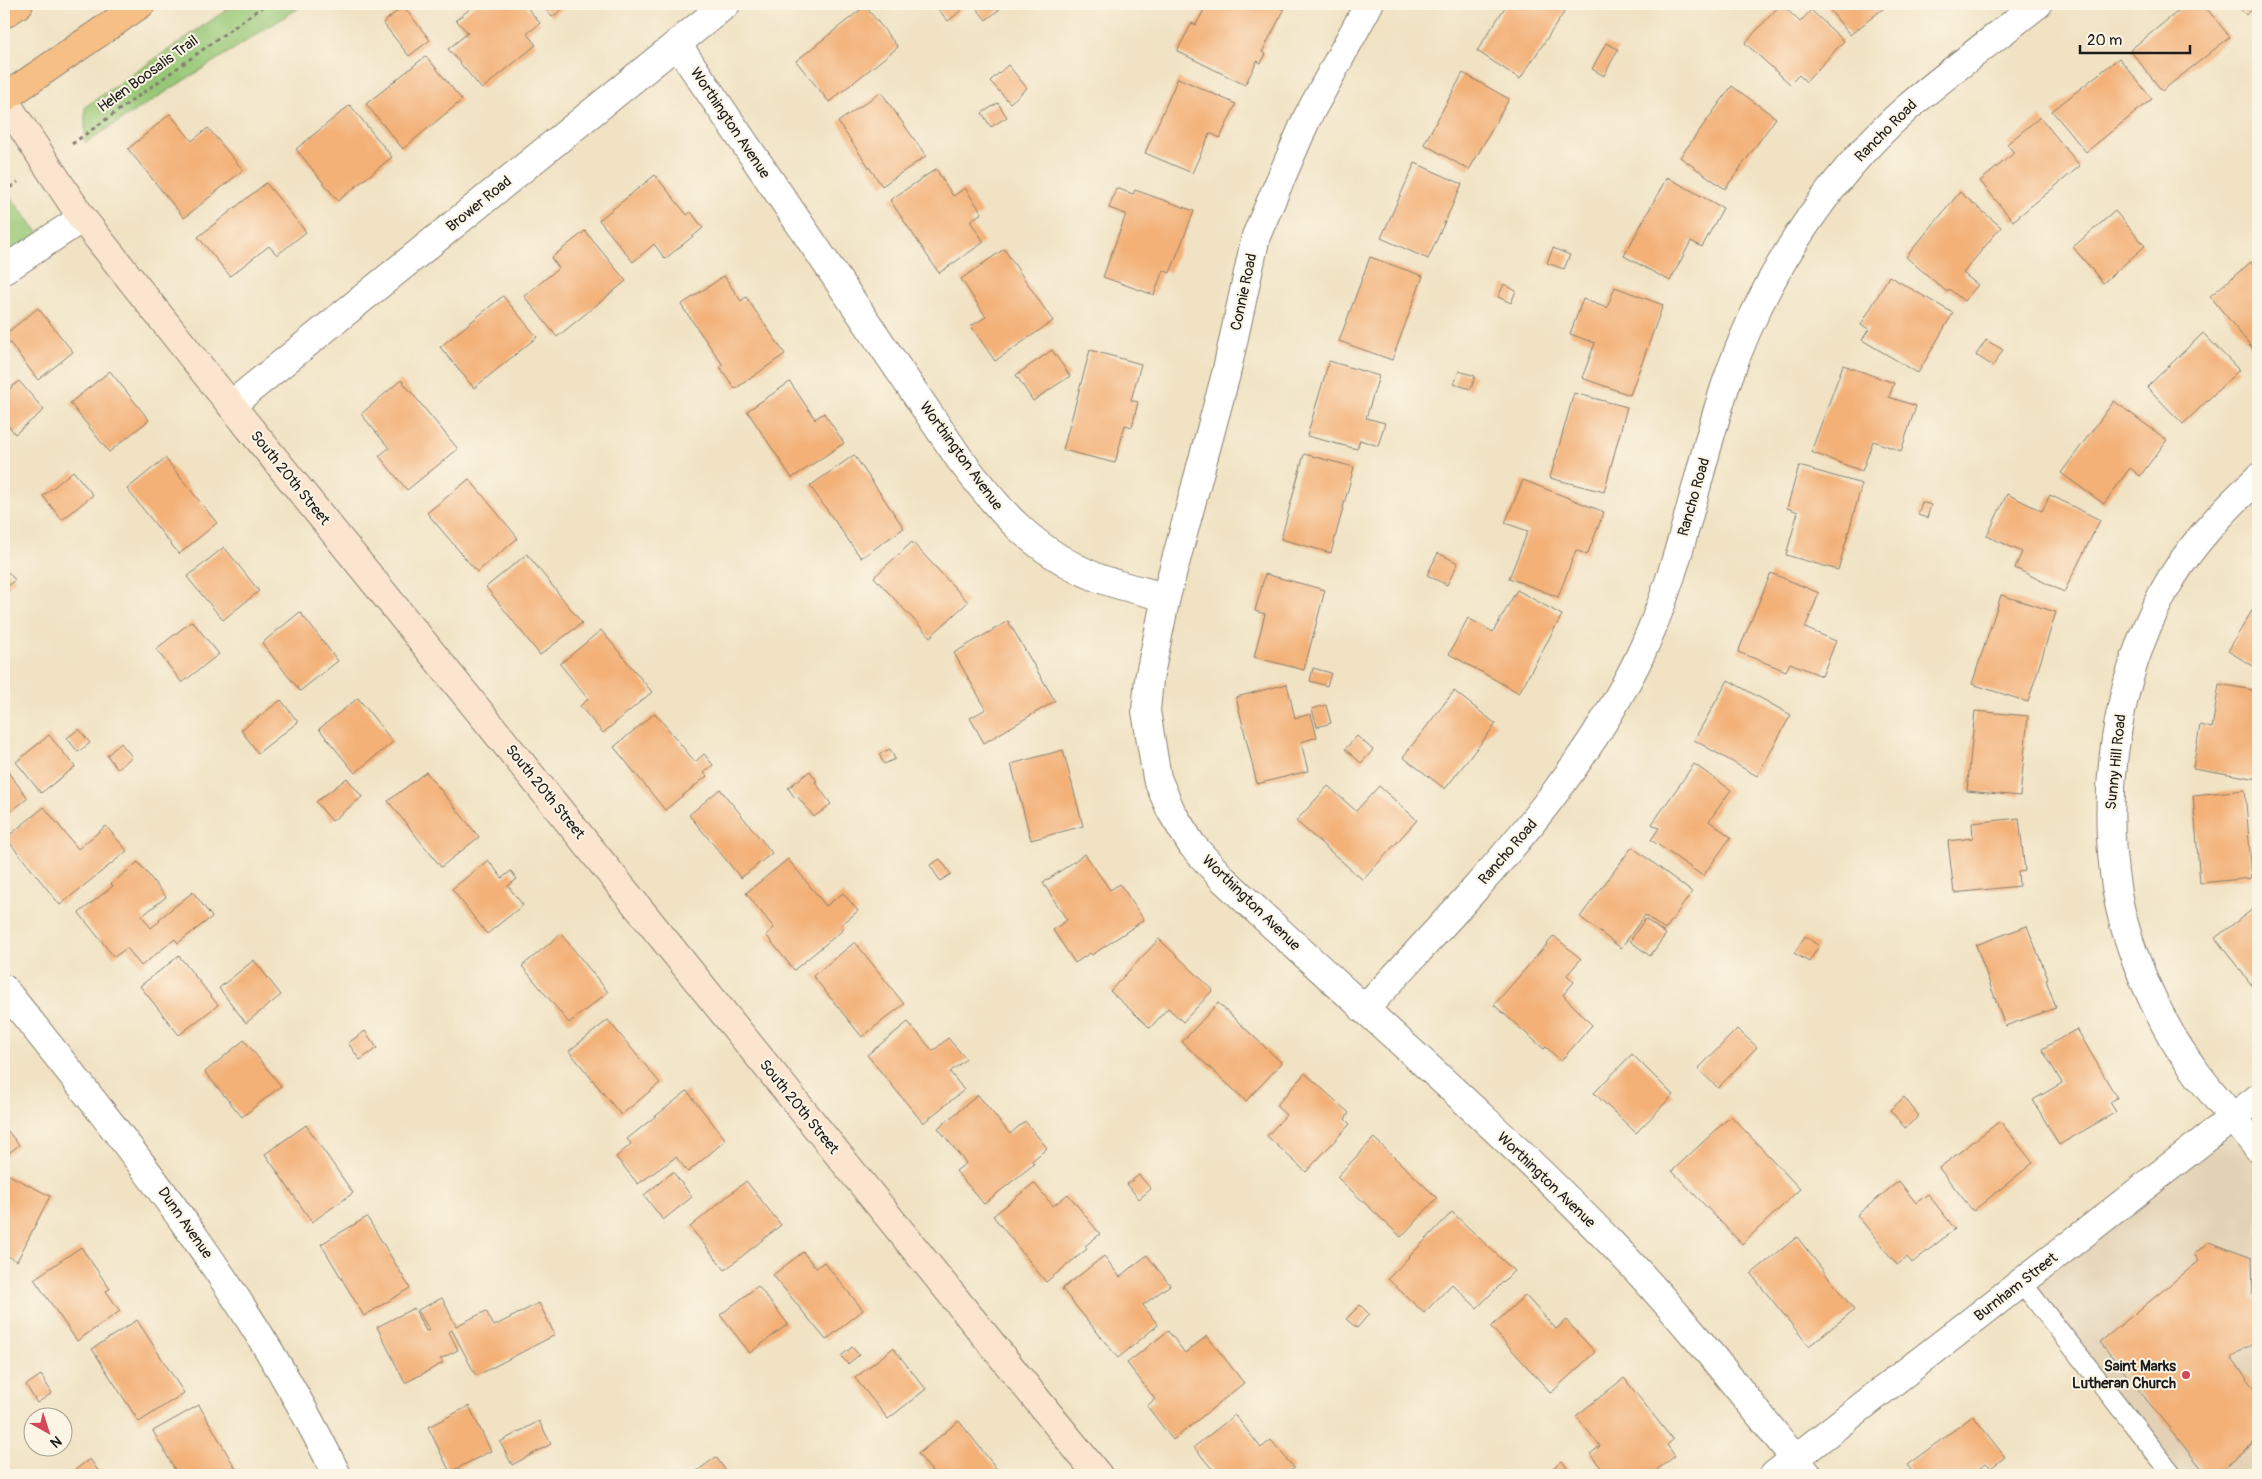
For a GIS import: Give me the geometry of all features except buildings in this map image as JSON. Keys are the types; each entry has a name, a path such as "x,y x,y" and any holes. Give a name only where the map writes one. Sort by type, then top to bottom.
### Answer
{"main road":[{"path":"4,14 19,4"},
{"path":"4,99 141,4"}],"street":[{"name":"Brower Road","path":"231,405 726,4"},
{"name":"Connie Road","path":"1166,598 1226,374 1256,236 1307,118 1369,4"},
{"name":"Rancho Road","path":"1364,1010 1494,870 1556,794 1583,755 1634,668 1654,625 1726,385 1761,300 1801,231 1850,167 1906,109 2038,4"},
{"name":"Worthington Avenue","path":"677,44 959,458 1009,520 1034,543 1065,562 1097,577 1166,598 1149,679 1146,711 1157,778 1171,811 1192,845 1223,880 1539,1172 1612,1244 1673,1310 1802,1467"},
{"name":"South 20th Street","path":"4,99 44,164 82,218 231,405 1098,1475"},
{"path":"4,270 82,218"},
{"name":"Sunny Hill Road","path":"2258,478 2223,511 2197,543 2165,590 2143,638 2122,706 2112,775 2110,815 2117,893 2127,932 2151,997 2183,1053 2258,1148"},
{"name":"Dunn Avenue","path":"4,989 151,1174 228,1283 293,1389 337,1475"},
{"name":"Burnham Street","path":"1774,1475 1802,1467 2022,1283 2258,1098"}],"lane":[{"path":"2022,1283 2173,1475"}],"path":[{"name":"Helen Boosalis Trail","path":"44,164 266,4"}],"shaded area":[{"path":"2234,1118 2258,1148 2258,1475 2173,1475 2022,1283"}],"green space":[{"path":"235,4 305,4 85,143 85,107"},
{"path":"4,189 46,242 4,270"}],"place":[{"name":"Saint Marks Lutheran Church","path":"2186,1375"}]}
